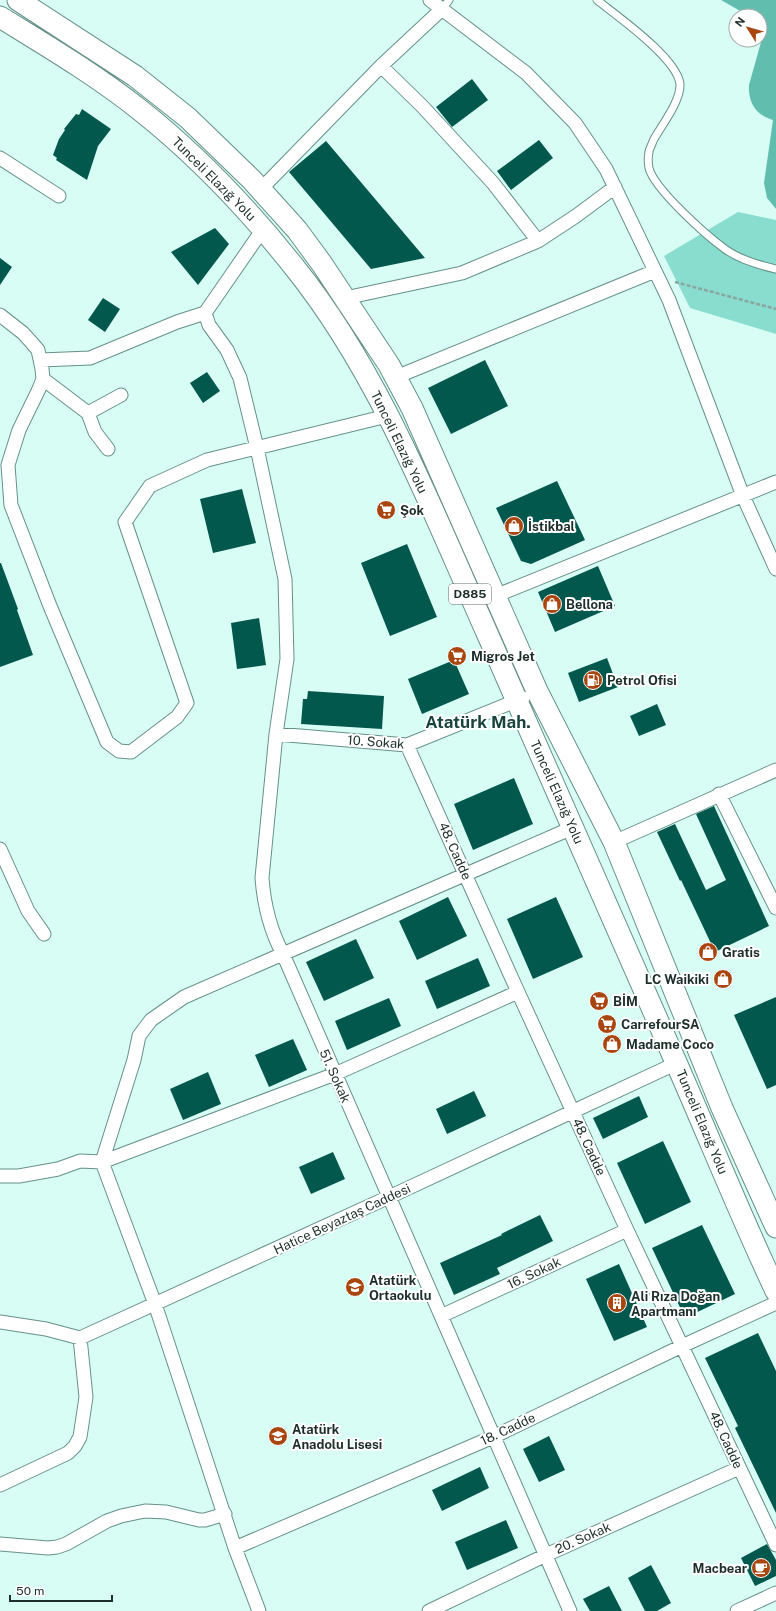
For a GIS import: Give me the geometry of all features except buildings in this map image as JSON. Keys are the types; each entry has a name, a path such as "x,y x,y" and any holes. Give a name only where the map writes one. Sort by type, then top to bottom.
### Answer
{"main road":[{"name":"Tunceli Elazığ Yolu","path":"18,0 135,76 188,118 261,189 297,230 345,298 396,378 412,408 537,691 614,842 722,1108 771,1205 776,1227"},
{"name":"Tunceli Elazığ Yolu","path":"0,17 73,62 140,110 201,162 263,229 297,270 331,317 356,358 419,481 776,1292"}],"street":[{"path":"430,0 443,3 526,73 575,123 606,169 669,300 743,496 776,569"},
{"path":"261,189 443,3"},
{"path":"381,66 422,106 493,183 538,241"},
{"path":"0,158 59,196"},
{"path":"345,298 462,273 538,241 576,216 615,187"},
{"path":"41,360 90,358 177,322 205,313 263,229"},
{"path":"396,378 657,275"},
{"name":"51. Sokak","path":"205,313 210,325 228,350 240,378 258,448 285,579 287,659 276,734 262,878 263,900 275,940 283,954 570,1611"},
{"path":"0,315 23,333 38,350 41,360 43,379 19,430 8,465 6,507 50,606 107,742 119,752 131,752 177,716 187,703 125,522 150,486 207,460 387,416"},
{"path":"43,379 88,413 95,432 108,449"},
{"path":"88,413 121,395"},
{"path":"495,596 776,482"},
{"name":"10. Sokak","path":"276,734 408,745 517,701 537,691"},
{"name":"48. Cadde","path":"408,745 518,992 627,1230 776,1545"},
{"path":"614,842 719,794 776,770"},
{"path":"719,794 776,908"},
{"path":"259,1611 235,1548 155,1304 102,1162 134,1060 139,1036 151,1020 184,997 572,828"},
{"path":"0,849 28,912 44,934"},
{"path":"0,1176 19,1176 58,1169 80,1161 102,1162 335,1074 518,992"},
{"name":"Hatice Beyaztaş Caddesi","path":"80,1338 573,1112 676,1063"},
{"name":"16. Sokak","path":"441,1316 627,1230"},
{"name":"18. Cadde","path":"235,1548 493,1437 682,1346 776,1303"},
{"path":"0,1322 46,1329 80,1338 86,1397 80,1437 75,1446 68,1453 0,1485"},
{"name":"20. Sokak","path":"429,1611 546,1555 739,1468"},
{"path":"0,1544 48,1548 57,1547 66,1544 107,1521 121,1516 145,1512 166,1512 199,1520 205,1520 225,1514"},
{"path":"737,1611 776,1592"}],"lane":[{"path":"598,0 656,48 673,70 680,83 676,100 649,151 649,168 661,189 697,226 726,250 745,260 776,269"}],"path":[{"path":"657,275 776,309"}],"shaded area":[{"path":"721,0 776,0 776,209 767,198 764,183 773,120 762,115 754,107 749,91 749,85 759,48 768,48 768,8 735,8"},
{"path":"738,212 776,220 776,334 690,308 664,256"}],"place":[{"name":"Şok","path":"386,510"},
{"name":"İstikbal","path":"514,526"},
{"name":"Bellona","path":"552,604"},
{"name":"Migros Jet","path":"457,656"},
{"name":"Petrol Ofisi","path":"593,680"},
{"name":"Gratis","path":"708,952"},
{"name":"LC Waikiki","path":"723,979"},
{"name":"BİM","path":"599,1001"},
{"name":"CarrefourSA","path":"607,1024"},
{"name":"Madame Coco","path":"612,1044"},
{"name":"Atatürk Ortaokulu","path":"355,1287"},
{"name":"Ali Rıza Doğan Apartmanı","path":"617,1303"},
{"name":"Atatürk Anadolu Lisesi","path":"278,1436"},
{"name":"Macbear","path":"761,1568"}],"district":[{"name":"Atatürk Mah.","path":"478,722"}]}
